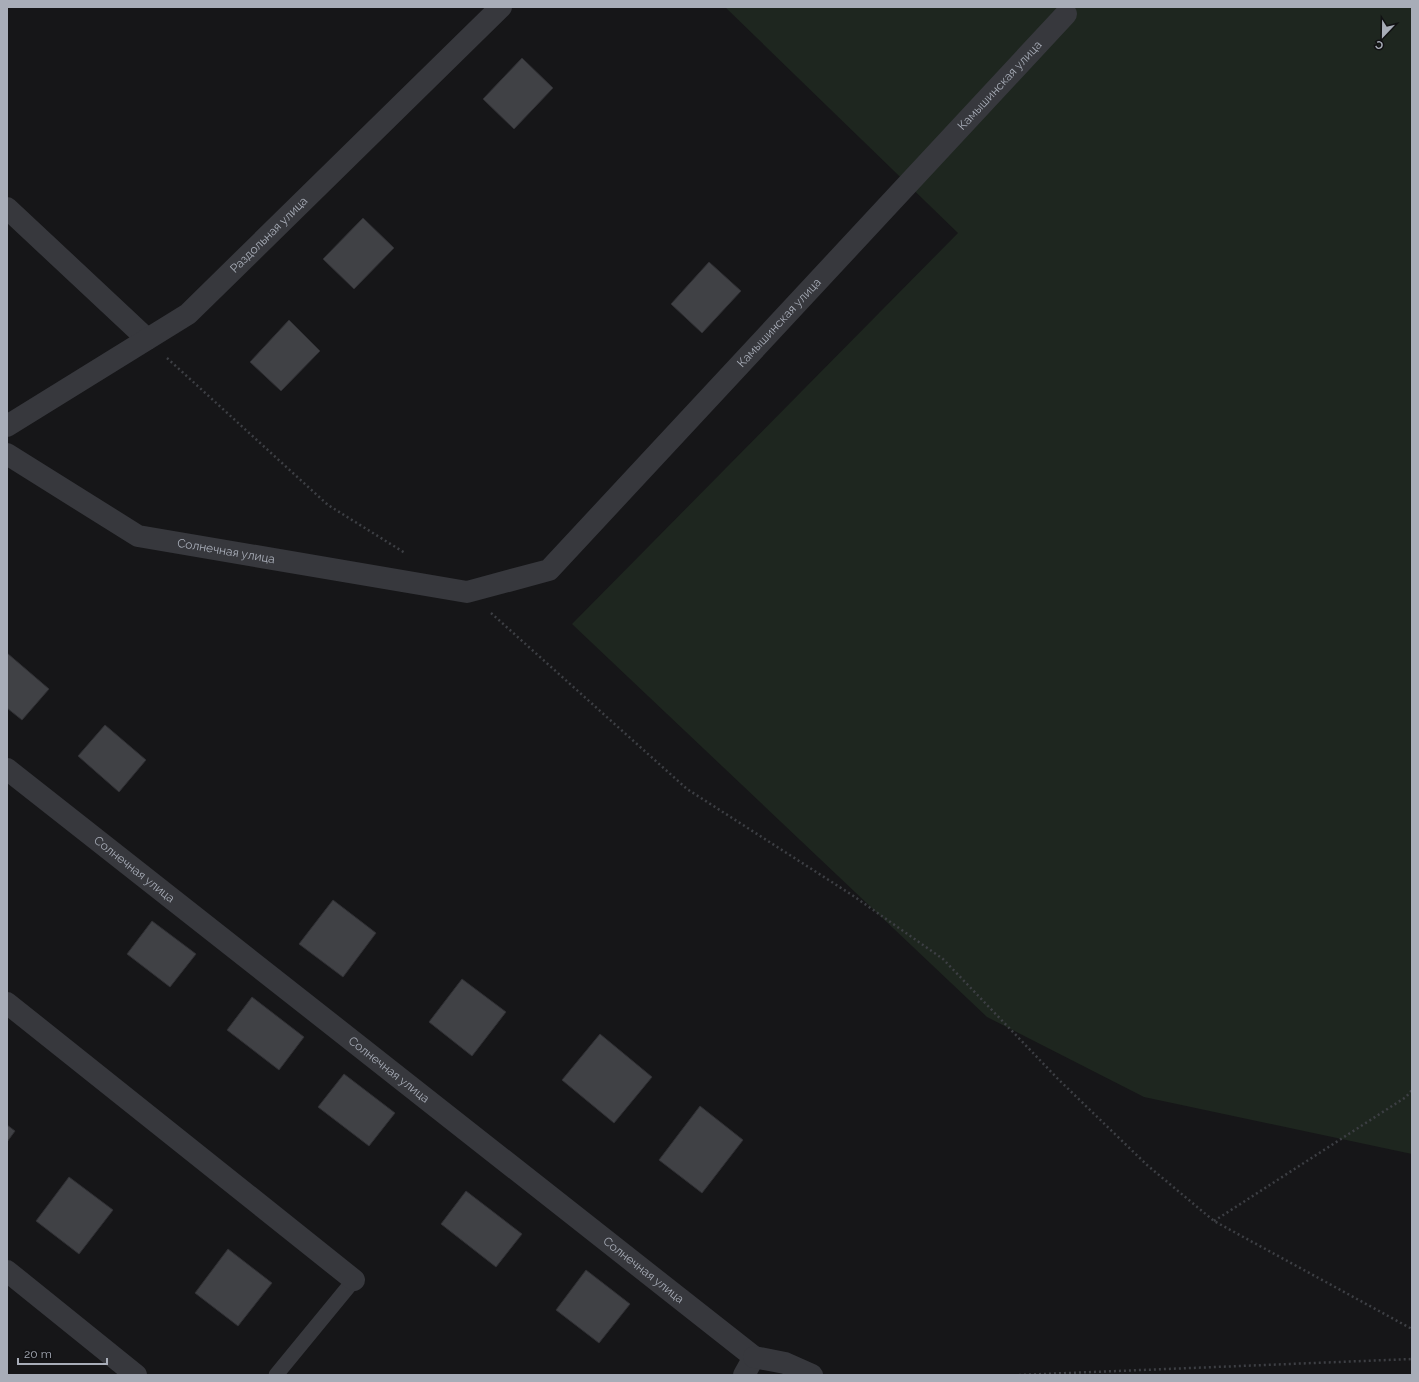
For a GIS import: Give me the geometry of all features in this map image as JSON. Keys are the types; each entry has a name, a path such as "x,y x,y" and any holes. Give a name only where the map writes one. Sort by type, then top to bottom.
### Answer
{"street":[{"name":"Раздольная улица","path":"7,426 188,314 502,7"},
{"name":"Камышинская улица","path":"467,592 550,570 1066,14"},
{"path":"7,208 147,339"},
{"name":"Солнечная улица","path":"7,454 138,536 467,592"},
{"name":"Солнечная улица","path":"7,769 749,1366"},
{"path":"7,1003 354,1280"},
{"path":"7,1271 136,1375"},
{"path":"749,1366 785,1363 812,1375"}],"lane":[{"path":"276,1375 354,1280"}],"path":[{"path":"147,339 328,505 408,555"},
{"path":"467,592 687,789 852,895 943,959 1058,1079 1130,1149 1214,1221 1412,1329"},
{"path":"1214,1221 1406,1097 1412,1090"},
{"path":"1019,1375 1412,1359"}],"shaded area":[{"path":"725,7 1412,7 1412,1154 1144,1097 987,1017 572,624 958,233"}],"building":[{"path":"522,58 553,88 514,129 483,99"},
{"path":"363,218 394,248 354,289 323,259"},
{"path":"709,262 741,291 702,333 671,304"},
{"path":"289,320 320,351 281,391 250,362"},
{"path":"7,653 49,689 22,720 7,708"},
{"path":"105,725 146,760 119,792 78,756"},
{"path":"333,900 376,933 343,977 299,944"},
{"path":"152,921 196,954 170,987 127,954"},
{"path":"462,979 506,1012 472,1056 429,1022"},
{"path":"252,997 304,1037 279,1070 227,1030"},
{"path":"600,1034 652,1077 614,1123 562,1080"},
{"path":"344,1074 395,1113 369,1146 318,1107"},
{"path":"700,1106 743,1140 702,1193 659,1160"},
{"path":"7,1125 15,1131 7,1142"},
{"path":"69,1177 113,1210 79,1254 36,1221"},
{"path":"466,1191 522,1234 496,1267 441,1224"},
{"path":"228,1249 272,1283 238,1326 195,1293"},
{"path":"586,1270 630,1304 599,1343 556,1310"}]}
